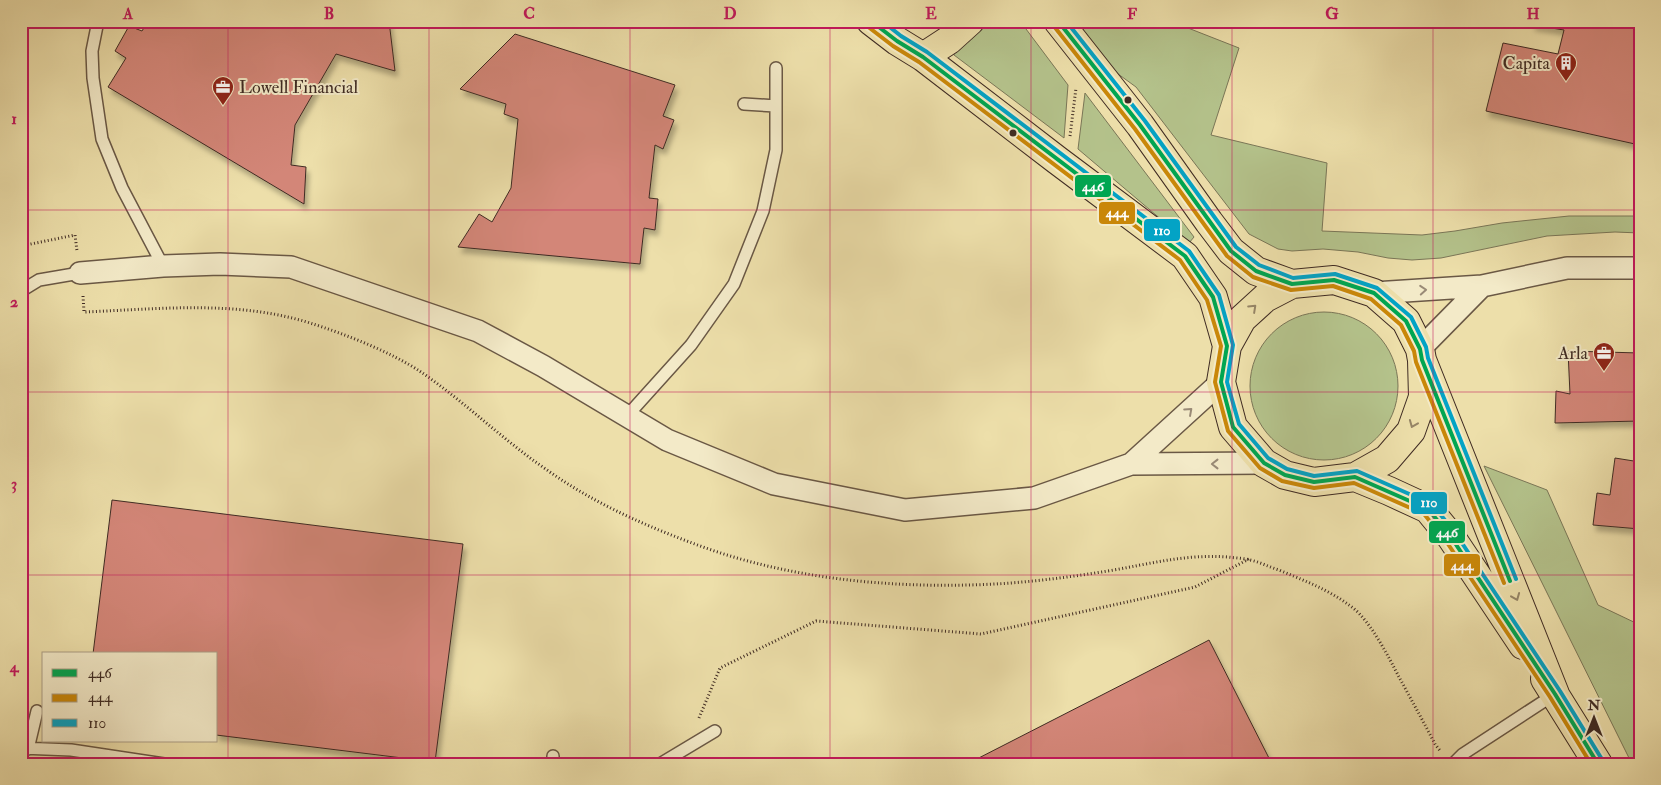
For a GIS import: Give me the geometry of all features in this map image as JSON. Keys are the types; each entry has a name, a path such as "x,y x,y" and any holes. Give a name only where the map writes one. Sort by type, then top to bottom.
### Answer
{"main road":[{"path":"872,21 897,41 923,57 1185,256 1213,297 1227,346"},
{"path":"923,57 950,40 970,21"},
{"path":"1058,21 1140,125 1208,222 1231,251 1256,271 1292,284"},
{"path":"1421,355 1424,397 1411,431 1387,459 1355,477 1314,482 1285,475 1264,463 1233,427 1221,382 1227,346 1242,319 1264,298 1292,284 1334,280 1374,293 1406,321 1421,355 1555,694"},
{"path":"1355,477 1428,509 1452,537 1555,694 1598,764"}],"street":[{"path":"80,273 163,266 220,264 291,267 478,331 543,366 667,440 774,484 905,510 1034,498 1131,464 1264,463"},
{"path":"1374,293 1482,286 1567,268 1640,268"},
{"path":"1421,355 1482,286"},
{"path":"1131,464 1221,382"}],"lane":[{"path":"98,21 92,52 93,78 102,139 122,188 163,266"},
{"path":"627,416 691,345 734,284 763,211 776,150 776,68"},
{"path":"744,104 776,106"},
{"path":"21,291 39,280 80,273"},
{"path":"1453,764 1463,754 1555,694"},
{"path":"37,711 25,748 71,750 164,764"},
{"path":"660,764 715,731"}],"path":[{"path":"1057,160 1070,142 1077,82 1094,68"},
{"path":"21,248 26,245 75,235 80,273"},
{"path":"700,741 699,719 720,668 816,621 981,634 1195,588 1249,559"}],"green space":[{"path":"980,21 1020,21 1068,85 1064,138 954,55 954,48"},
{"path":"1075,21 1191,21 1188,28 1239,48 1211,135 1327,163 1322,231 1422,235 1502,223 1569,216 1640,216 1640,233 1615,232 1547,236 1441,258 1412,260 1323,249 1292,251 1278,249 1249,234 1136,87 1114,71"},
{"path":"1085,93 1194,237 1189,243 1078,149"},
{"path":"1324,312 1339,313 1352,317 1377,333 1393,358 1397,371 1397,401 1393,414 1377,439 1352,455 1339,459 1324,460 1309,459 1296,455 1271,439 1255,414 1251,401 1250,386 1251,371 1255,358 1271,333 1296,317 1309,313"},
{"path":"1484,466 1547,490 1598,605 1640,625 1640,764 1632,764"}],"building":[{"name":"Lowell Financial","path":"148,21 389,21 395,71 336,54 295,125 291,165 306,167 304,204 108,87 126,58 115,51 129,26 142,31"},
{"name":"Capita","path":"1533,21 1640,21 1640,116 1635,144 1486,111 1503,43 1558,54 1564,30 1532,25"},
{"path":"515,34 675,85 663,116 674,120 663,149 655,145 649,198 658,199 655,230 644,228 640,264 458,247 479,214 492,222 511,188 518,119 504,114 506,104 460,89"},
{"name":"Arla","path":"1568,351 1640,353 1640,421 1555,423 1556,391 1570,394"},
{"path":"1615,458 1640,462 1640,529 1593,525 1597,493 1610,495"},
{"path":"112,500 463,544 435,762 218,735 218,652 93,652"},
{"path":"1209,640 1272,764 967,764 1186,652"}],"transit line":[{"name":"446","path":"871,21 897,41 923,57 1185,256 1213,297 1227,346 1221,382 1233,427 1264,463 1285,475 1314,482 1355,477 1428,509 1451,537 1555,694 1598,764"},
{"name":"110","path":"882,21 901,36 927,52 1189,251 1219,295 1233,345 1227,382 1239,424 1268,458 1287,469 1314,476 1357,471 1432,504 1456,534 1560,691 1603,761"},
{"name":"446","path":"1058,21 1140,125 1231,251 1256,271 1292,284 1334,280 1374,293 1406,321 1420,349 1422,360 1510,581"},
{"name":"110","path":"1066,21 1145,121 1236,247 1259,265 1293,278 1335,274 1377,288 1411,317 1426,347 1428,358 1516,579"},
{"name":"444","path":"1053,25 1135,129 1227,256 1253,277 1291,290 1333,286 1371,299 1401,325 1414,351 1416,362 1504,583"},
{"name":"444","path":"867,26 893,46 919,62 1180,260 1207,300 1221,346 1215,382 1228,431 1260,468 1282,481 1314,488 1354,483 1424,514 1446,541 1550,697 1591,764"}],"place":[{"name":"Capita","path":"1566,82"},
{"name":"Lowell Financial","path":"223,106"},
{"name":"Arla","path":"1604,372"}]}
